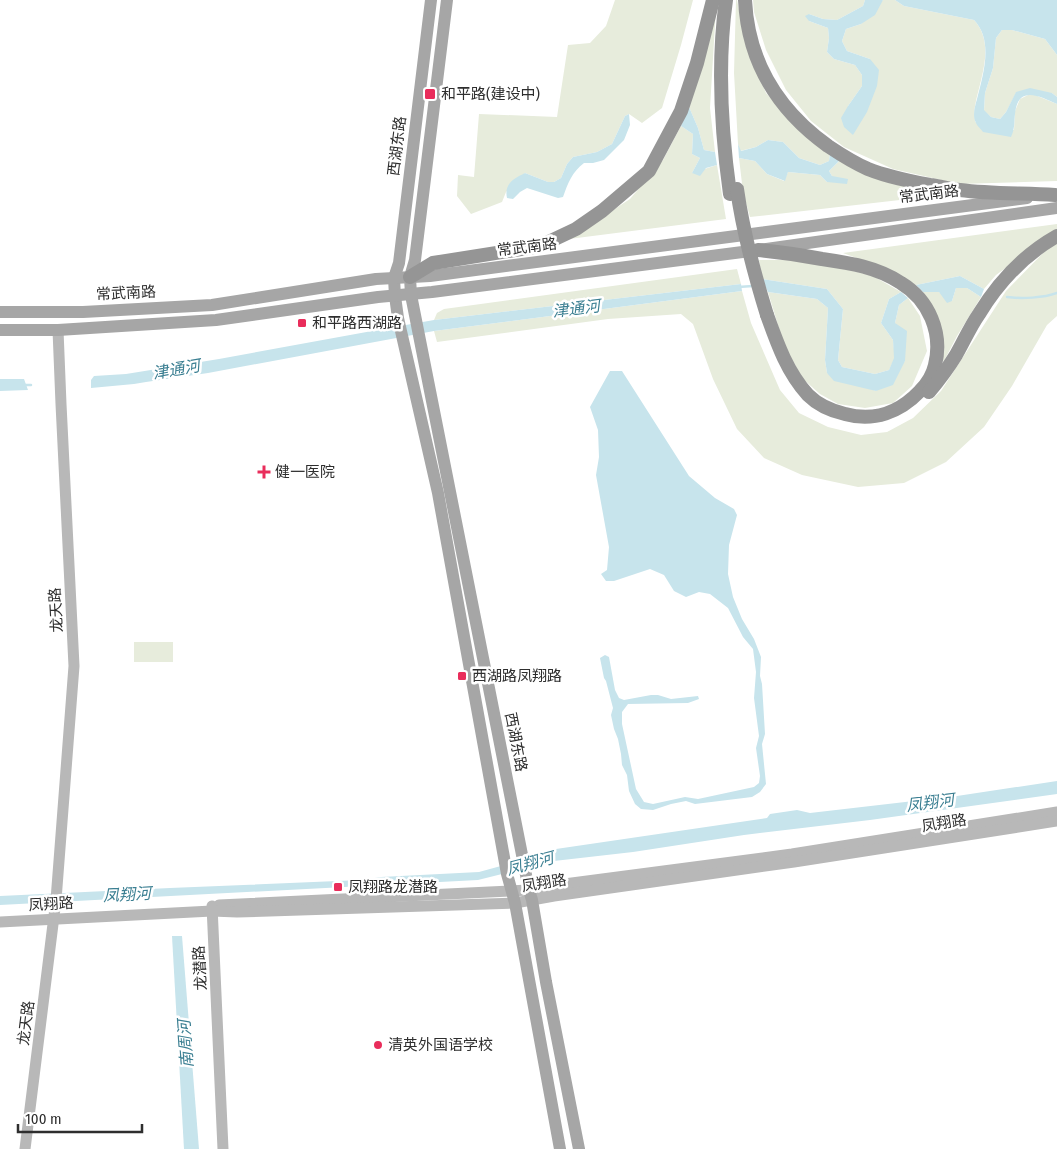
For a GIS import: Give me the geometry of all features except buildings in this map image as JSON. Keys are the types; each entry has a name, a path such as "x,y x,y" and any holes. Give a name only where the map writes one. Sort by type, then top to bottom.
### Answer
{"highway":[{"path":"410,277 434,263 540,246 576,229 602,212 649,171 681,111 713,0"},
{"path":"726,0 723,19 721,90 726,162 734,192"},
{"path":"733,0 729,67 732,147 734,192 743,264 763,316 777,345 792,373 809,396 836,412 866,417 893,412 902,407 924,387 935,365 936,334 931,318 922,301 902,283 872,269 847,262 758,250"},
{"path":"745,0 749,34 766,78 786,109 839,154 867,168 908,180 959,190 1056,199"},
{"path":"763,316 766,340 778,367 785,381 804,403 824,417 834,421 859,426 880,424 907,412 921,402 940,379 978,316 1007,277 1046,242 1057,236"}],"main road":[{"name":"西湖东路","path":"431,0 399,264 394,278 395,296 398,318 438,492 506,868 513,897"},
{"name":"西湖东路","path":"447,0 415,260 410,277 411,295 579,1149"},
{"name":"常武南路","path":"0,312 83,312 212,305 356,282 599,254 695,240 1056,199"},
{"name":"常武南路","path":"395,296 758,250 1056,199"},
{"path":"0,330 58,330 216,320 395,296"},
{"path":"513,897 560,1149"}],"street":[{"name":"龙天路","path":"25,1149 56,894 74,666 58,330"},
{"name":"凤翔路","path":"530,895 549,886 792,854 1057,812"},
{"name":"凤翔路","path":"0,917 212,908 237,912 513,897 794,862 1057,821"},
{"name":"龙潜路","path":"212,908 223,1149"},
{"name":"凤翔路","path":"0,922 53,916"}],"green space":[{"path":"615,0 693,0 662,108 642,123 629,114 625,116 612,144 597,152 573,157 567,164 561,178 554,182 548,182 525,173 506,192 502,202 471,214 457,196 458,175 474,177 479,114 557,117 568,45 590,43 606,26"},
{"path":"736,0 747,48 766,93 798,128 830,154 829,161 820,165 799,158 783,142 768,140 756,147 740,151 734,73"},
{"path":"753,0 865,0 863,6 837,20 823,19 809,14 809,21 828,28 827,52 834,59 855,65 862,75 862,86 848,106 853,135 870,59 847,51 842,41 846,29 861,24 883,0 895,0 904,6 974,20 981,29 985,51 985,62 975,108 975,122 1014,130 1015,111 1020,99 1028,95 1035,95 1057,104 1057,181 959,184 893,169 844,147 811,121 786,90 766,50 754,12"},
{"path":"716,8 710,108 715,152 704,150 698,128 689,107"},
{"path":"1002,30 1012,30 1045,39 1057,55 1057,97 1052,93 1016,93 1000,119 991,117 984,111 985,93 993,68 996,38"},
{"path":"681,126 693,134 692,154 700,158 692,173 717,165 726,219 569,239 630,199 663,160"},
{"path":"739,158 755,161 767,174 784,181 788,172 820,175 827,182 832,176 829,171 839,161 926,189 926,197 750,217 743,192"},
{"path":"1057,224 1057,230 996,275 984,289 960,276 916,285 889,270 843,253"},
{"path":"1057,243 1057,316 1047,325 1012,386 984,427 946,462 904,483 858,487 802,475 764,458 737,429 713,379 693,324 681,314 608,319 437,342 434,331 742,291 751,323 780,390 799,413 828,427 861,435 887,432 913,418 941,391 1006,291 1046,250"},
{"path":"759,260 796,260 827,264 873,276 901,292 889,299 881,323 893,340 895,358 889,370 875,374 842,367 838,360 843,309 827,289 762,279"},
{"path":"737,269 741,284 434,320 437,313 444,309"},
{"path":"956,288 967,288 981,297 944,361 939,359 923,292 939,292 952,301"},
{"path":"768,292 817,299 828,308 825,360 827,373 876,391 905,361 895,323 899,305 908,298 920,316 927,351 912,386 893,403 865,408 838,404 820,394 803,379 784,345"},
{"path":"134,642 173,642 173,662 134,662"}],"water":[{"path":"865,0 883,0 875,15 861,24 846,29 842,41 847,51 870,59 879,70 877,86 867,112 853,135 844,127 841,118 862,86 862,75 855,65 834,59 827,52 828,28 809,21 805,16 809,14 823,19 837,20 863,6"},
{"path":"895,0 1057,0 1057,55 1045,39 1012,30 1002,30 996,38 993,68 985,93 984,110 991,117 1000,119 1006,112 1016,92 1030,88 1052,93 1057,97 1057,104 1037,96 1025,96 1020,99 1017,105 1011,137 983,132 975,120 974,114 985,58 984,38 980,28 974,20 904,6"},
{"path":"689,107 698,128 704,150 715,152 717,165 706,168 700,176 692,173 700,158 692,154 693,134 681,126"},
{"path":"629,114 630,125 624,140 604,160 584,163 580,166 571,178 563,197 558,198 527,188 513,199 507,198 506,193 510,182 521,175 525,173 548,182 554,182 561,178 567,164 573,157 597,152 612,144 625,116"},
{"path":"768,140 783,142 799,158 820,165 829,161 830,154 839,161 829,171 832,176 848,179 847,184 827,182 820,175 788,172 785,181 767,174 755,161 739,158 738,144 741,151 756,147"},
{"path":"960,276 984,289 981,297 967,288 956,288 952,301 947,303 939,292 923,292 916,285"},
{"path":"762,279 827,289 843,309 838,360 842,367 875,374 889,370 894,358 893,340 881,323 889,299 901,292 908,298 899,305 895,323 907,331 905,361 893,385 876,391 834,381 827,373 825,360 828,308 817,299 768,292"},
{"path":"741,284 742,291 434,331 208,373 134,384 91,388 91,380 94,376 126,374 219,359 434,320"},
{"path":"610,371 622,371 689,476 715,498 734,509 737,515 729,545 728,574 733,597 761,657 760,676 765,734 762,744 766,784 760,792 752,797 695,804 686,801 653,810 641,809 635,804 629,791 627,775 622,765 618,739 611,715 613,708 600,658 605,655 609,657 615,690 619,698 624,700 658,695 671,699 698,696 699,699 688,703 628,704 622,712 622,724 636,789 644,802 653,804 685,797 698,799 754,787 759,783 760,776 756,748 759,736 754,698 756,672 753,649 743,637 728,608 710,594 699,592 686,597 674,591 664,575 650,569 614,581 606,581 601,574 607,570 609,547 596,475 599,457 598,430 590,407"},
{"path":"0,379 24,379 28,390 0,391"},
{"name":"凤翔河","path":"1057,781 1057,794 744,835 633,852 554,861 478,880 0,905 0,896 361,880 381,877 479,872 553,852 556,849 767,818 770,814 797,810 810,813 957,796"},
{"name":"南周河","path":"172,936 182,936 199,1149 184,1149"}],"waterway":[{"name":"津通河","path":"738,287 753,286"},
{"name":"津通河","path":"1007,297 1032,298 1057,293"},
{"name":"津通河","path":"24,385 31,385"}],"place":[{"name":"和平路(建设中)","path":"430,94"},
{"name":"和平路西湖路","path":"302,323"},
{"name":"健一医院","path":"264,472"},
{"name":"西湖路凤翔路","path":"462,676"},
{"name":"凤翔路龙潜路","path":"338,887"},
{"name":"清英外国语学校","path":"378,1045"}]}
